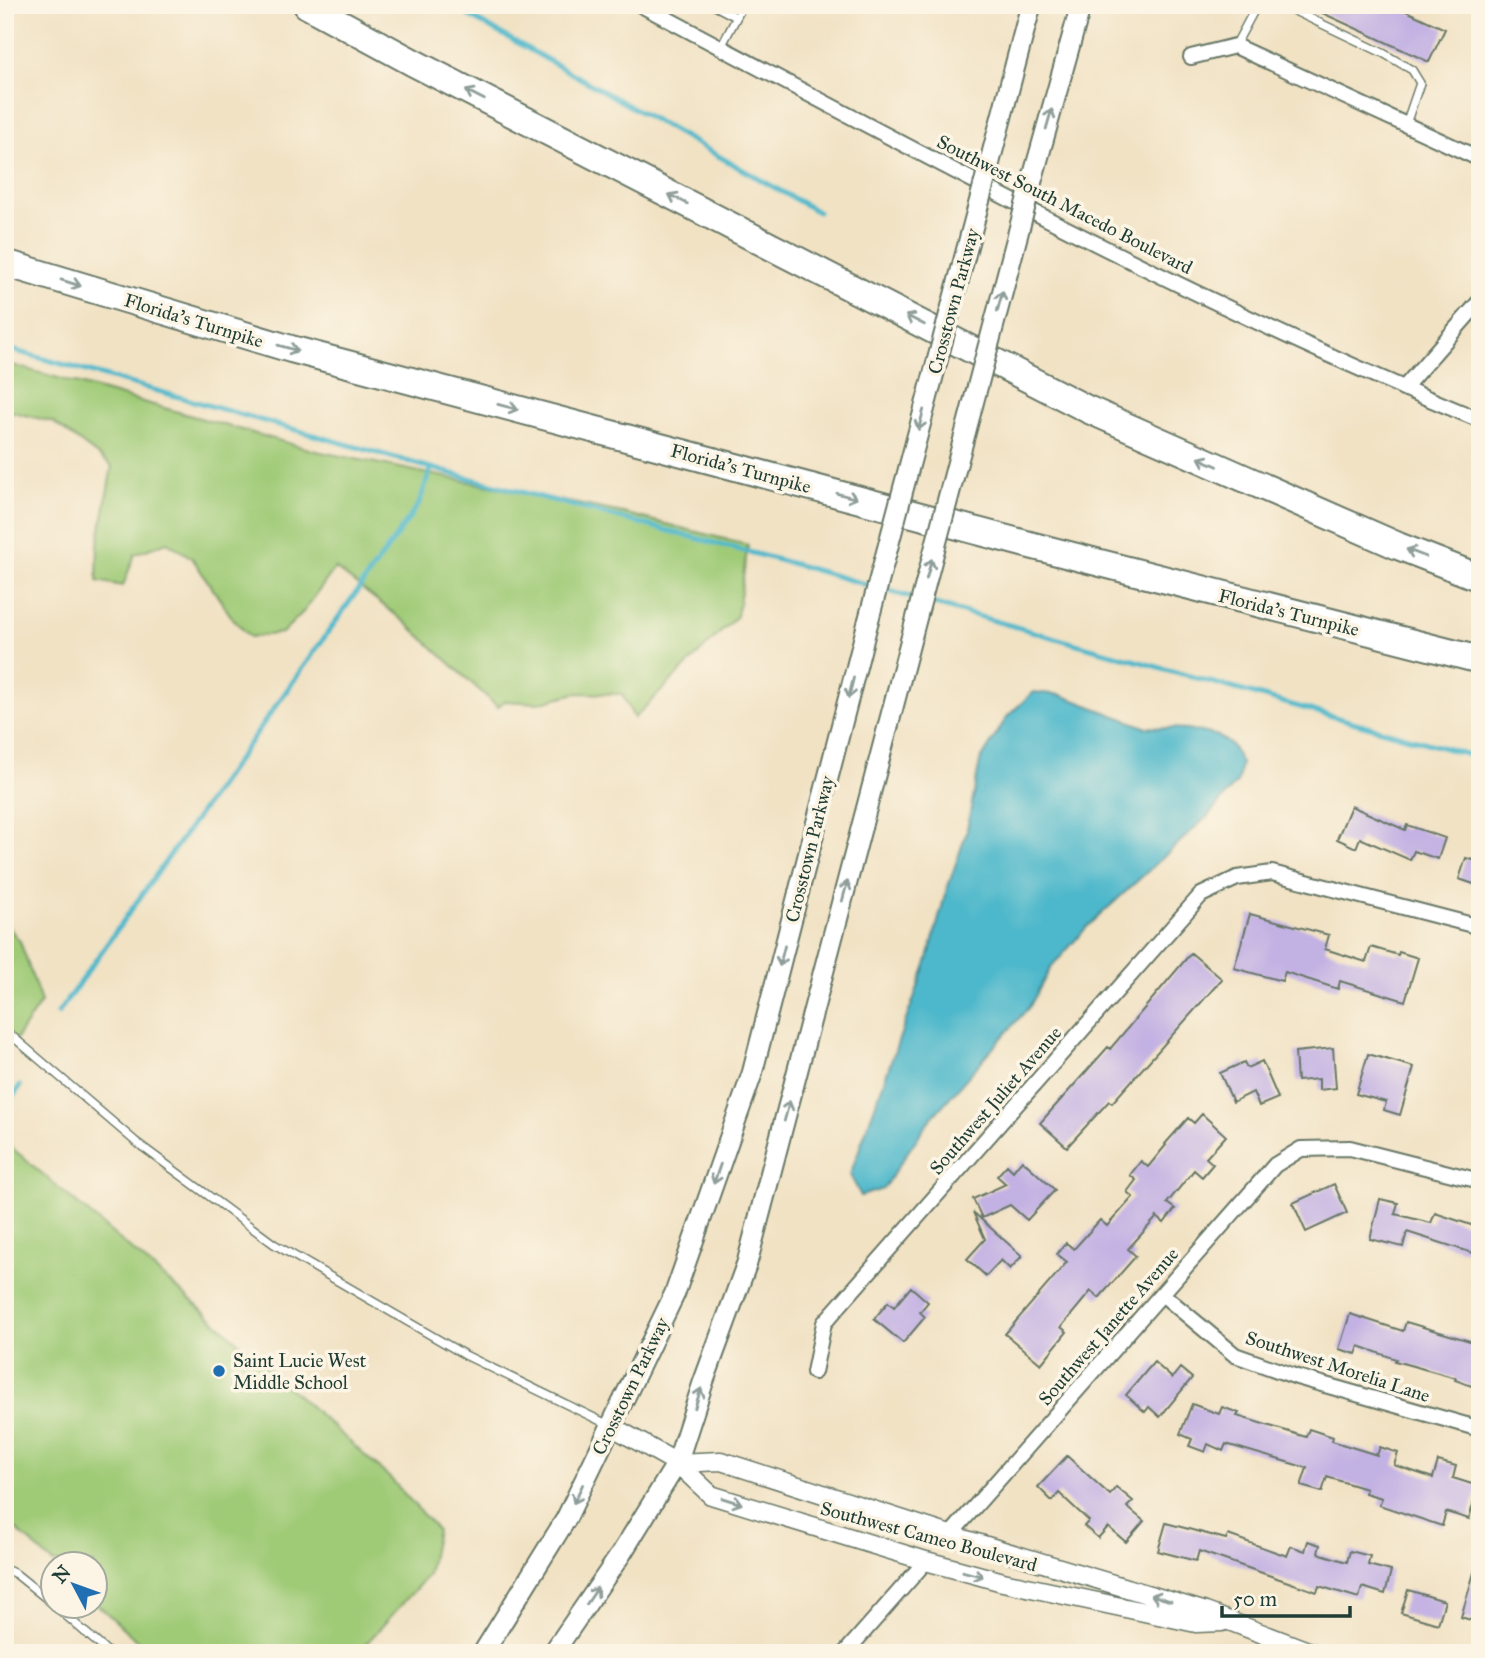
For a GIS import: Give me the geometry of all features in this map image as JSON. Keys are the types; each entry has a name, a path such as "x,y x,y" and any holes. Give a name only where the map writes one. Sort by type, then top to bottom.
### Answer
{"highway":[{"path":"307,5 414,63 1087,408 1398,546 1480,578"},
{"name":"Florida's Turnpike","path":"5,263 291,349 1480,660"}],"main road":[{"name":"Crosstown Parkway","path":"483,1653 566,1519 675,1293 752,1074 867,622 1031,5"},
{"path":"553,1653 621,1554 677,1463 747,1263 1031,184 1081,5"}],"street":[{"name":"Southwest South Macedo Boulevard","path":"641,5 933,160 1158,274 1404,388 1480,420"},
{"path":"1191,57 1235,46 1480,159"},
{"path":"1404,388 1480,301"},
{"name":"Southwest Juliet Avenue","path":"814,1372 824,1323 1201,895 1237,878 1272,873 1480,927"},
{"name":"Southwest Janette Avenue","path":"950,1535 1275,1165 1301,1149 1350,1148 1480,1181"},
{"name":"Southwest Morelia Lane","path":"1162,1294 1235,1356 1297,1377 1480,1429"},
{"name":"Southwest Cameo Boulevard","path":"611,1426 677,1463 711,1495 1003,1582 1196,1623 1226,1621"},
{"name":"Southwest Cameo Boulevard","path":"677,1463 721,1461 950,1535 1203,1611 1313,1653"},
{"path":"845,1653 926,1561"}],"lane":[{"path":"713,5 736,18"},
{"path":"721,48 743,5"},
{"path":"1235,46 1257,5"},
{"path":"1282,5 1383,53 1412,70 1420,83 1406,125"},
{"path":"5,1030 136,1142 274,1244 465,1355 611,1426"},
{"path":"5,1569 38,1591"},
{"path":"72,1620 109,1653"}],"green space":[{"path":"5,363 316,451 623,513 748,545 737,616 634,718 622,694 576,693 538,703 504,701 498,707 405,622 335,568 305,610 282,633 250,637 233,619 192,558 167,542 135,554 123,586 97,581 98,545 112,466 53,422 5,410"},
{"path":"5,923 20,941 41,1002 14,1042 5,1035"},
{"path":"5,1142 214,1320 391,1479 437,1530 428,1575 358,1653 150,1653 108,1614 108,1550 39,1550 5,1519"}],"water":[{"path":"1033,692 1061,695 1145,727 1188,729 1219,736 1232,746 1241,763 1238,781 1207,817 1086,928 1050,969 1030,1006 928,1122 883,1189 861,1196 850,1175 928,959 945,895 966,834 980,761 1007,717"}],"building":[{"path":"1305,5 1393,5 1445,29 1429,62"},
{"path":"1351,806 1405,830 1407,825 1445,838 1438,859 1414,851 1410,860 1360,838 1356,848 1337,839"},
{"path":"1466,858 1480,862 1480,886 1459,879"},
{"path":"1250,914 1329,935 1325,949 1366,962 1371,947 1418,958 1405,1001 1340,981 1338,989 1285,972 1282,981 1234,968"},
{"path":"1191,953 1222,979 1112,1103 1109,1101 1067,1147 1040,1123 1108,1047 1110,1049"},
{"path":"1333,1048 1336,1088 1319,1090 1319,1079 1297,1081 1295,1052"},
{"path":"1368,1054 1414,1067 1400,1115 1384,1110 1386,1102 1356,1094"},
{"path":"1262,1061 1278,1098 1259,1106 1253,1092 1233,1102 1220,1073 1244,1062 1247,1068"},
{"path":"1202,1114 1226,1136 1206,1158 1213,1164 1202,1177 1194,1170 1167,1203 1175,1209 1164,1223 1157,1217 1128,1249 1136,1256 1099,1298 1091,1291 1061,1327 1067,1332 1041,1364 1005,1334 1067,1262 1057,1254 1066,1243 1074,1249 1100,1220 1107,1226 1133,1197 1127,1192 1136,1180 1130,1175 1141,1161 1148,1167 1188,1118 1194,1123"},
{"path":"1022,1160 1055,1190 1027,1220 1010,1205 982,1218 973,1199 1006,1184 997,1176 1007,1165 1013,1171"},
{"path":"1334,1184 1347,1213 1306,1232 1293,1203"},
{"path":"1380,1199 1398,1203 1395,1214 1431,1223 1435,1213 1480,1228 1473,1253 1407,1232 1403,1247 1370,1239"},
{"path":"973,1212 1022,1256 1010,1269 1001,1260 986,1276 967,1259 985,1239"},
{"path":"911,1287 928,1302 920,1312 925,1317 903,1343 874,1319 888,1302 894,1307"},
{"path":"1350,1314 1403,1331 1406,1322 1480,1344 1480,1389 1455,1380 1456,1378 1395,1361 1396,1359 1359,1346 1356,1354 1339,1349"},
{"path":"1154,1362 1172,1378 1180,1368 1192,1378 1160,1417 1149,1407 1145,1412 1126,1395"},
{"path":"1192,1404 1219,1414 1222,1407 1239,1413 1237,1416 1306,1437 1309,1429 1333,1437 1332,1441 1377,1455 1380,1447 1398,1453 1394,1465 1433,1478 1438,1461 1456,1466 1453,1478 1478,1486 1469,1519 1446,1512 1442,1526 1379,1505 1382,1498 1365,1493 1366,1489 1327,1477 1322,1492 1301,1486 1307,1468 1226,1444 1223,1451 1208,1444 1205,1452 1189,1446 1192,1439 1180,1434"},
{"path":"1067,1456 1110,1495 1116,1487 1133,1501 1127,1507 1144,1521 1126,1542 1108,1527 1098,1538 1084,1526 1089,1521 1059,1493 1052,1501 1038,1487"},
{"path":"1166,1523 1226,1539 1228,1535 1287,1556 1291,1546 1305,1551 1308,1541 1320,1545 1318,1553 1347,1562 1350,1551 1370,1556 1368,1565 1391,1571 1385,1594 1362,1587 1359,1598 1319,1586 1317,1592 1199,1551 1196,1561 1158,1551"},
{"path":"1476,1566 1480,1567 1480,1623 1461,1617"},
{"path":"1408,1590 1445,1601 1438,1624 1401,1613"}],"waterway":[{"path":"450,5 818,212"},
{"path":"5,348 431,468 790,563 1480,758"},
{"path":"58,1013 419,504 431,468"},
{"path":"1477,757 1480,748"},
{"path":"11,1099 20,1086"}],"place":[{"name":"Saint Lucie West Middle School","path":"219,1371"}]}
